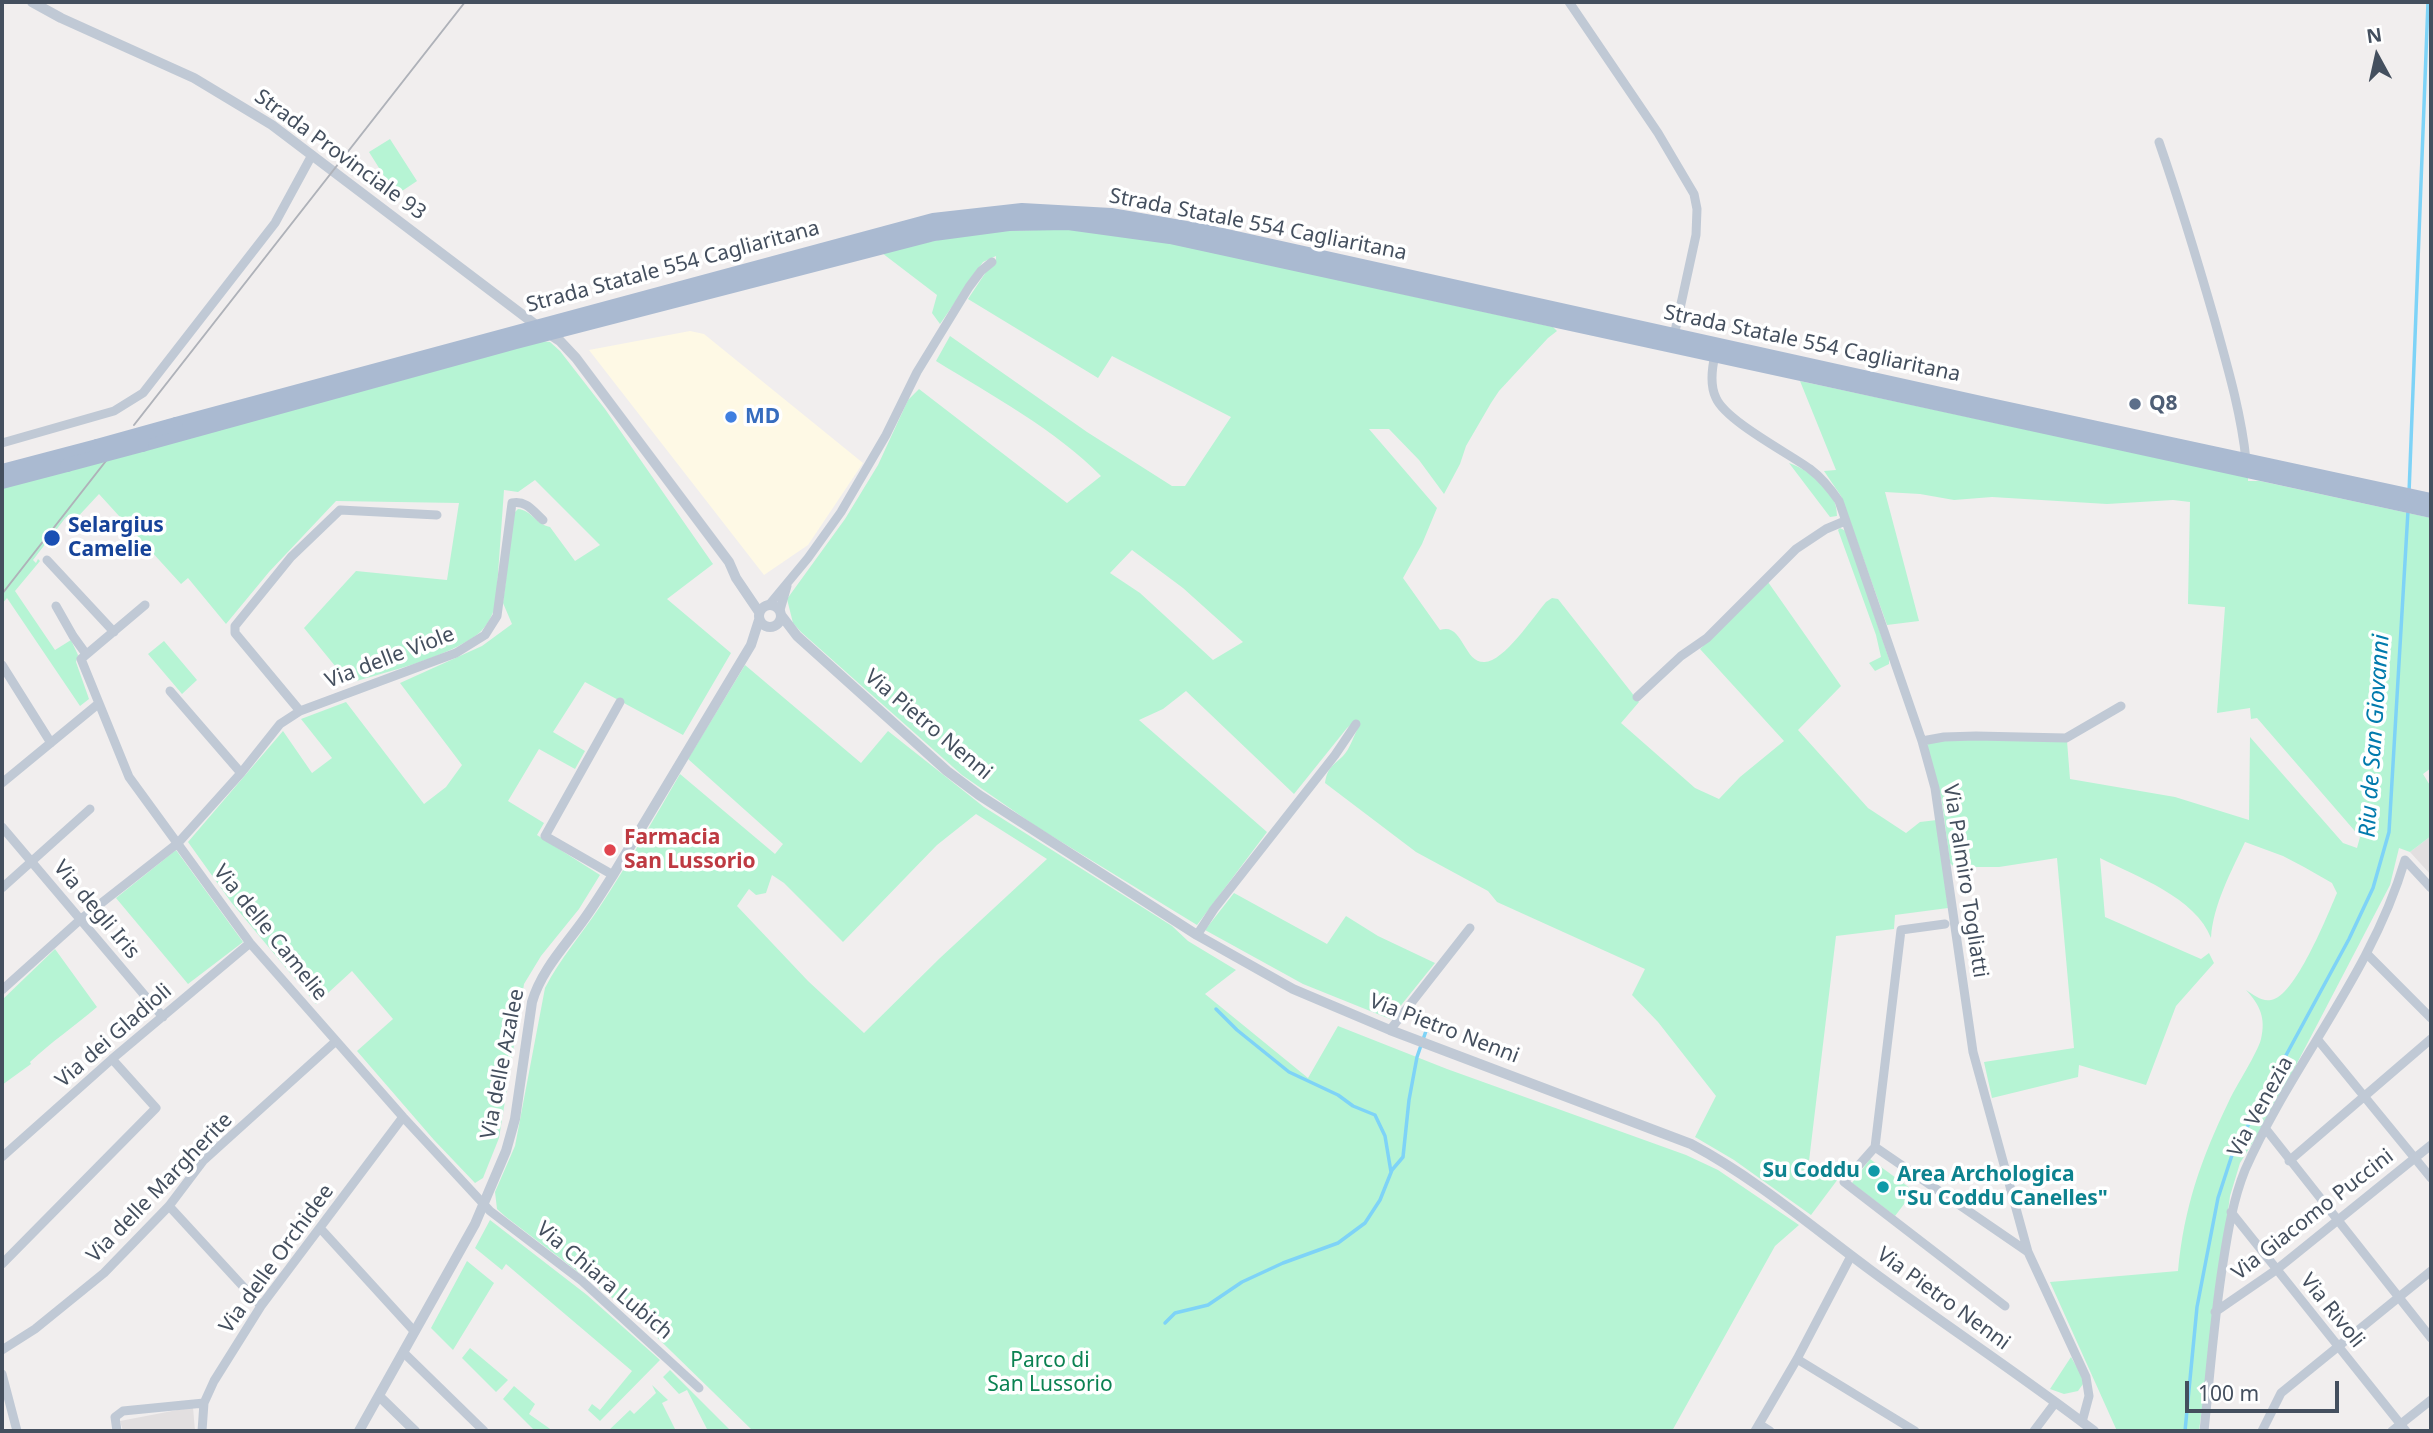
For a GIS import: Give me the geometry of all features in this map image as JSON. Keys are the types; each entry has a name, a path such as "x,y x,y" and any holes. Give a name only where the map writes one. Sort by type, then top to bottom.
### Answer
{"main road":[{"name":"Strada Statale 554 Cagliaritana","path":"2,471 933,220 1021,210 1111,215 1209,232 2246,460 2375,494"},
{"name":"Strada Statale 554 Cagliaritana","path":"2,482 549,334 934,234 1009,223 1068,223 1170,237 1715,355 2253,478 2429,503"}],"street":[{"name":"Strada Provinciale 93","path":"32,2 61,18 194,78 272,125 536,325"},
{"path":"1569,2 1658,133 1695,194 1696,235 1674,336"},
{"path":"2159,142 2190,234 2224,353 2242,428 2246,460"},
{"path":"2,443 114,411 143,393 275,223 312,155"},
{"path":"770,611 841,512 886,435 917,372 969,287 992,262"},
{"name":"Via Pietro Nenni","path":"536,325 560,341 576,358 729,562 744,590 947,771 979,795 1197,935 1293,989 1409,1038 1691,1144 1713,1156 2094,1431"},
{"name":"Via Palmiro Togliatti","path":"1715,355 1712,368 1716,399 1727,412 1811,470 1827,484 1839,501 1922,741 1939,804 1973,1052 2028,1252 2086,1377 2089,1396 2082,1422"},
{"name":"Via delle Viole","path":"2,990 81,919 178,843 280,724 300,711 456,653 485,635 497,616 512,503 527,505 543,520"},
{"path":"300,711 234,633 235,626 291,557 341,510 438,515"},
{"path":"1637,697 1681,656 1707,638 1796,549 1826,529 1846,521"},
{"path":"47,560 114,632"},
{"path":"86,654 145,605"},
{"name":"Via delle Camelie","path":"56,606 86,654 81,659 129,777 250,943 403,1117 484,1204"},
{"name":"Via Pietro Nenni","path":"770,611 764,626 797,636"},
{"name":"Via delle Azalee","path":"359,1431 484,1204 510,1139 532,1002 538,986 613,876 770,611 781,621 751,645"},
{"path":"2,665 51,743"},
{"path":"170,691 241,772"},
{"path":"613,876 545,836 620,702"},
{"path":"2,783 98,704"},
{"path":"1922,741 1976,736 2066,738 2121,706"},
{"path":"1197,935 1214,908 1335,755 1356,723"},
{"path":"2,888 90,809"},
{"name":"Via degli Iris","path":"2,827 163,1017"},
{"name":"Via Venezia","path":"2204,1431 2215,1312 2231,1212 2244,1173 2265,1128 2367,954 2395,895 2405,860 2431,888"},
{"path":"1945,924 1900,930 1875,1147 1844,1182 2005,1306"},
{"path":"1390,1030 1470,928"},
{"name":"Via dei Gladioli","path":"2,1157 112,1059 250,943"},
{"path":"2367,954 2431,1018"},
{"path":"2289,1161 2431,1039"},
{"path":"2318,1040 2431,1178"},
{"name":"Via delle Margherite","path":"2,1350 35,1329 104,1273 169,1206 203,1161 336,1041"},
{"path":"2,1264 156,1108 112,1059"},
{"name":"Via delle Orchidee","path":"202,1431 204,1403 214,1381 261,1306 403,1117"},
{"path":"2265,1128 2431,1338"},
{"name":"Via Giacomo Puccini","path":"2215,1312 2276,1270 2431,1145"},
{"path":"1875,1147 2028,1252"},
{"name":"Via Chiara Lubich","path":"484,1204 582,1281 699,1388"},
{"path":"169,1206 261,1306"},
{"name":"Via Rivoli","path":"2231,1212 2403,1428"},
{"path":"320,1228 415,1331"},
{"path":"1770,1431 1757,1428 1851,1256"},
{"path":"2262,1431 2281,1392 2431,1271"},
{"path":"404,1353 484,1431"},
{"path":"1797,1359 1914,1431"},
{"path":"2,1374 17,1431"},
{"path":"379,1396 415,1431"},
{"path":"2392,1431 2403,1428 2431,1400"},
{"path":"117,1431 115,1417 123,1411 204,1403"},
{"path":"2034,1431 2054,1403"}],"shaded area":[{"path":"690,331 704,334 863,463 808,545 764,575 589,350"},
{"path":"2431,836 2431,875 2410,852"},
{"path":"193,1407 195,1431 123,1431 120,1421"}],"green space":[{"path":"390,139 417,181 396,195 369,152"},
{"path":"1066,229 1161,241 1553,327 1557,331 1499,391 1466,446 1444,494 1419,460 1389,429 1369,429 1437,508 1422,544 1403,578 1440,630 1448,629 1454,632 1477,660 1492,660 1509,647 1546,602 1552,598 1558,599 1639,702 1621,723 1695,788 1719,799 1740,777 1784,741 1700,649 1768,582 1841,686 1798,730 1868,808 1906,833 1920,822 1937,820 1948,908 1895,915 1894,929 1836,936 1809,1161 1841,1175 1811,1215 1734,1160 1695,1137 1716,1096 1658,1022 1632,995 1645,969 1497,902 1488,891 1416,852 1325,783 1329,770 1352,742 1359,726 1354,722 1294,794 1186,691 1163,709 1139,720 1267,832 1197,925 1037,827 962,775 793,623 787,599 845,519 878,465 908,400 919,389 1067,503 1101,476 1044,428 936,361 950,336 1087,432 1172,486 1185,486 1231,417 1112,356 1098,378 968,299 988,269 996,264 996,256 983,262 940,324 932,313 937,295 882,253 979,232","holes":["1132,550 1183,588 1243,642 1213,660 1140,593 1110,573"]},
{"path":"541,341 550,342 560,351 605,409 713,564 667,599 731,653 683,735 585,682 553,732 585,751 575,769 539,749 508,801 544,823 537,835 600,875 579,909 541,956 524,984 499,1138 483,1178 475,1183 357,1051 393,1019 352,971 316,1004 231,902 188,842 283,731 312,773 332,758 301,719 346,702 424,804 446,787 462,765 400,683 482,646 512,624 503,603 514,513 518,509 523,510 550,527 575,561 600,545 535,480 518,492 504,490 496,602 484,628 465,643 433,657 349,683 304,628 356,571 447,580 459,503 336,501 269,572 226,624 188,578 181,584 99,494 73,522 66,517 33,560 36,563 38,559 40,561 15,591 55,650 71,640 78,655 76,662 89,699 80,706 7,598 2,604 2,487"},
{"path":"1800,381 2248,477 2248,481 2260,481 2431,518 2431,768 2423,774 2431,787 2431,836 2410,852 2399,848 2390,885 2270,1115 2240,1163 2230,1196 2199,1431 2117,1431 2050,1282 2178,1271 2189,1204 2202,1163 2229,1101 2261,1039 2261,1012 2246,990 2261,999 2271,1000 2290,985 2309,954 2337,893 2332,883 2304,867 2245,842 2219,901 2211,938 2203,924 2179,900 2100,858 2105,917 2201,959 2209,953 2214,963 2176,1006 2146,1085 2079,1065 2078,1077 1992,1098 1984,1062 2074,1048 2057,858 1999,867 1954,867 1950,863 1942,802 1927,745 1931,742 1962,739 2067,741 2070,779 2175,797 2249,820 2250,737 2343,843 2357,848 2360,837 2257,718 2251,719 2250,708 2217,713 2225,607 2188,604 2190,502 2173,500 2107,504 1992,497 1954,500 1885,492 1919,621 1887,625 1841,496 1824,471 1836,470"},
{"path":"1789,463 1807,471 1822,483 1833,498 1837,516 1830,517"},
{"path":"1840,528 1846,531 1889,659 1889,664 1875,671 1869,663 1881,657 1876,635 1838,530"},
{"path":"164,641 197,680 182,694 148,654"},
{"name":"Parco di San Lussorio","path":"745,665 861,763 888,731 984,807 1172,926 1188,941 1236,970 1205,994 1308,1078 1338,1026 1447,1069 1686,1155 1718,1170 1799,1225 1775,1246 1672,1431 753,1431 632,1313 497,1209 495,1192 515,1146 545,988 620,875 680,774 775,854 783,844 688,759","holes":["976,814 1047,859 864,1033 808,981 737,906 749,889 756,895 766,893 772,875 784,883 843,942 937,845"]},
{"path":"176,850 243,942 188,984 116,898"},
{"path":"1234,893 1327,944 1346,916 1378,936 1435,963 1390,1019 1303,984 1205,930"},
{"path":"55,949 97,1007 38,1055 31,1064 2,1085 2,1000"},
{"name":"Area Archologica \"Su Coddu Canelles\"","path":"1870,1159 1914,1191 1895,1216 1852,1183"},
{"path":"490,1220 587,1295 660,1360 600,1421 588,1410 592,1404 600,1410 632,1371 506,1264 502,1270 475,1248"},
{"path":"467,1261 494,1283 453,1350 431,1328"},
{"path":"470,1348 508,1380 496,1392 462,1358"},
{"path":"2071,1357 2082,1376 2083,1384 2078,1391 2064,1394 2050,1389"},
{"path":"670,1370 731,1431 708,1431 687,1390 679,1394 663,1377"},
{"path":"652,1385 668,1400 662,1403 676,1431 608,1431 630,1410 634,1414 656,1393"},
{"path":"514,1386 535,1404 529,1414 553,1431 535,1431 503,1399"}],"waterway":[{"name":"Riu de San Giovanni","path":"2409,493 2428,2"},
{"name":"Riu de San Giovanni","path":"2185,1431 2197,1307 2218,1198 2232,1155 2349,939 2373,888 2389,832 2408,511"},
{"path":"1216,1009 1237,1030 1289,1072 1375,1115 1385,1136 1391,1172"},
{"path":"1165,1323 1175,1313 1208,1305 1242,1282 1283,1263 1338,1243 1365,1223 1380,1200 1392,1170 1403,1157 1409,1100 1417,1057 1427,1028"}],"tram line":[{"path":"134,425 465,2"},
{"path":"2,594 109,457"}],"place":[{"name":"Q8","path":"2135,404"},
{"name":"MD","path":"731,417"},
{"name":"Selargius Camelie","path":"52,538"},
{"name":"Farmacia San Lussorio","path":"610,850"},
{"name":"Su Coddu","path":"1874,1171"},
{"name":"Area Archologica \"Su Coddu Canelles\"","path":"1883,1187"}]}
